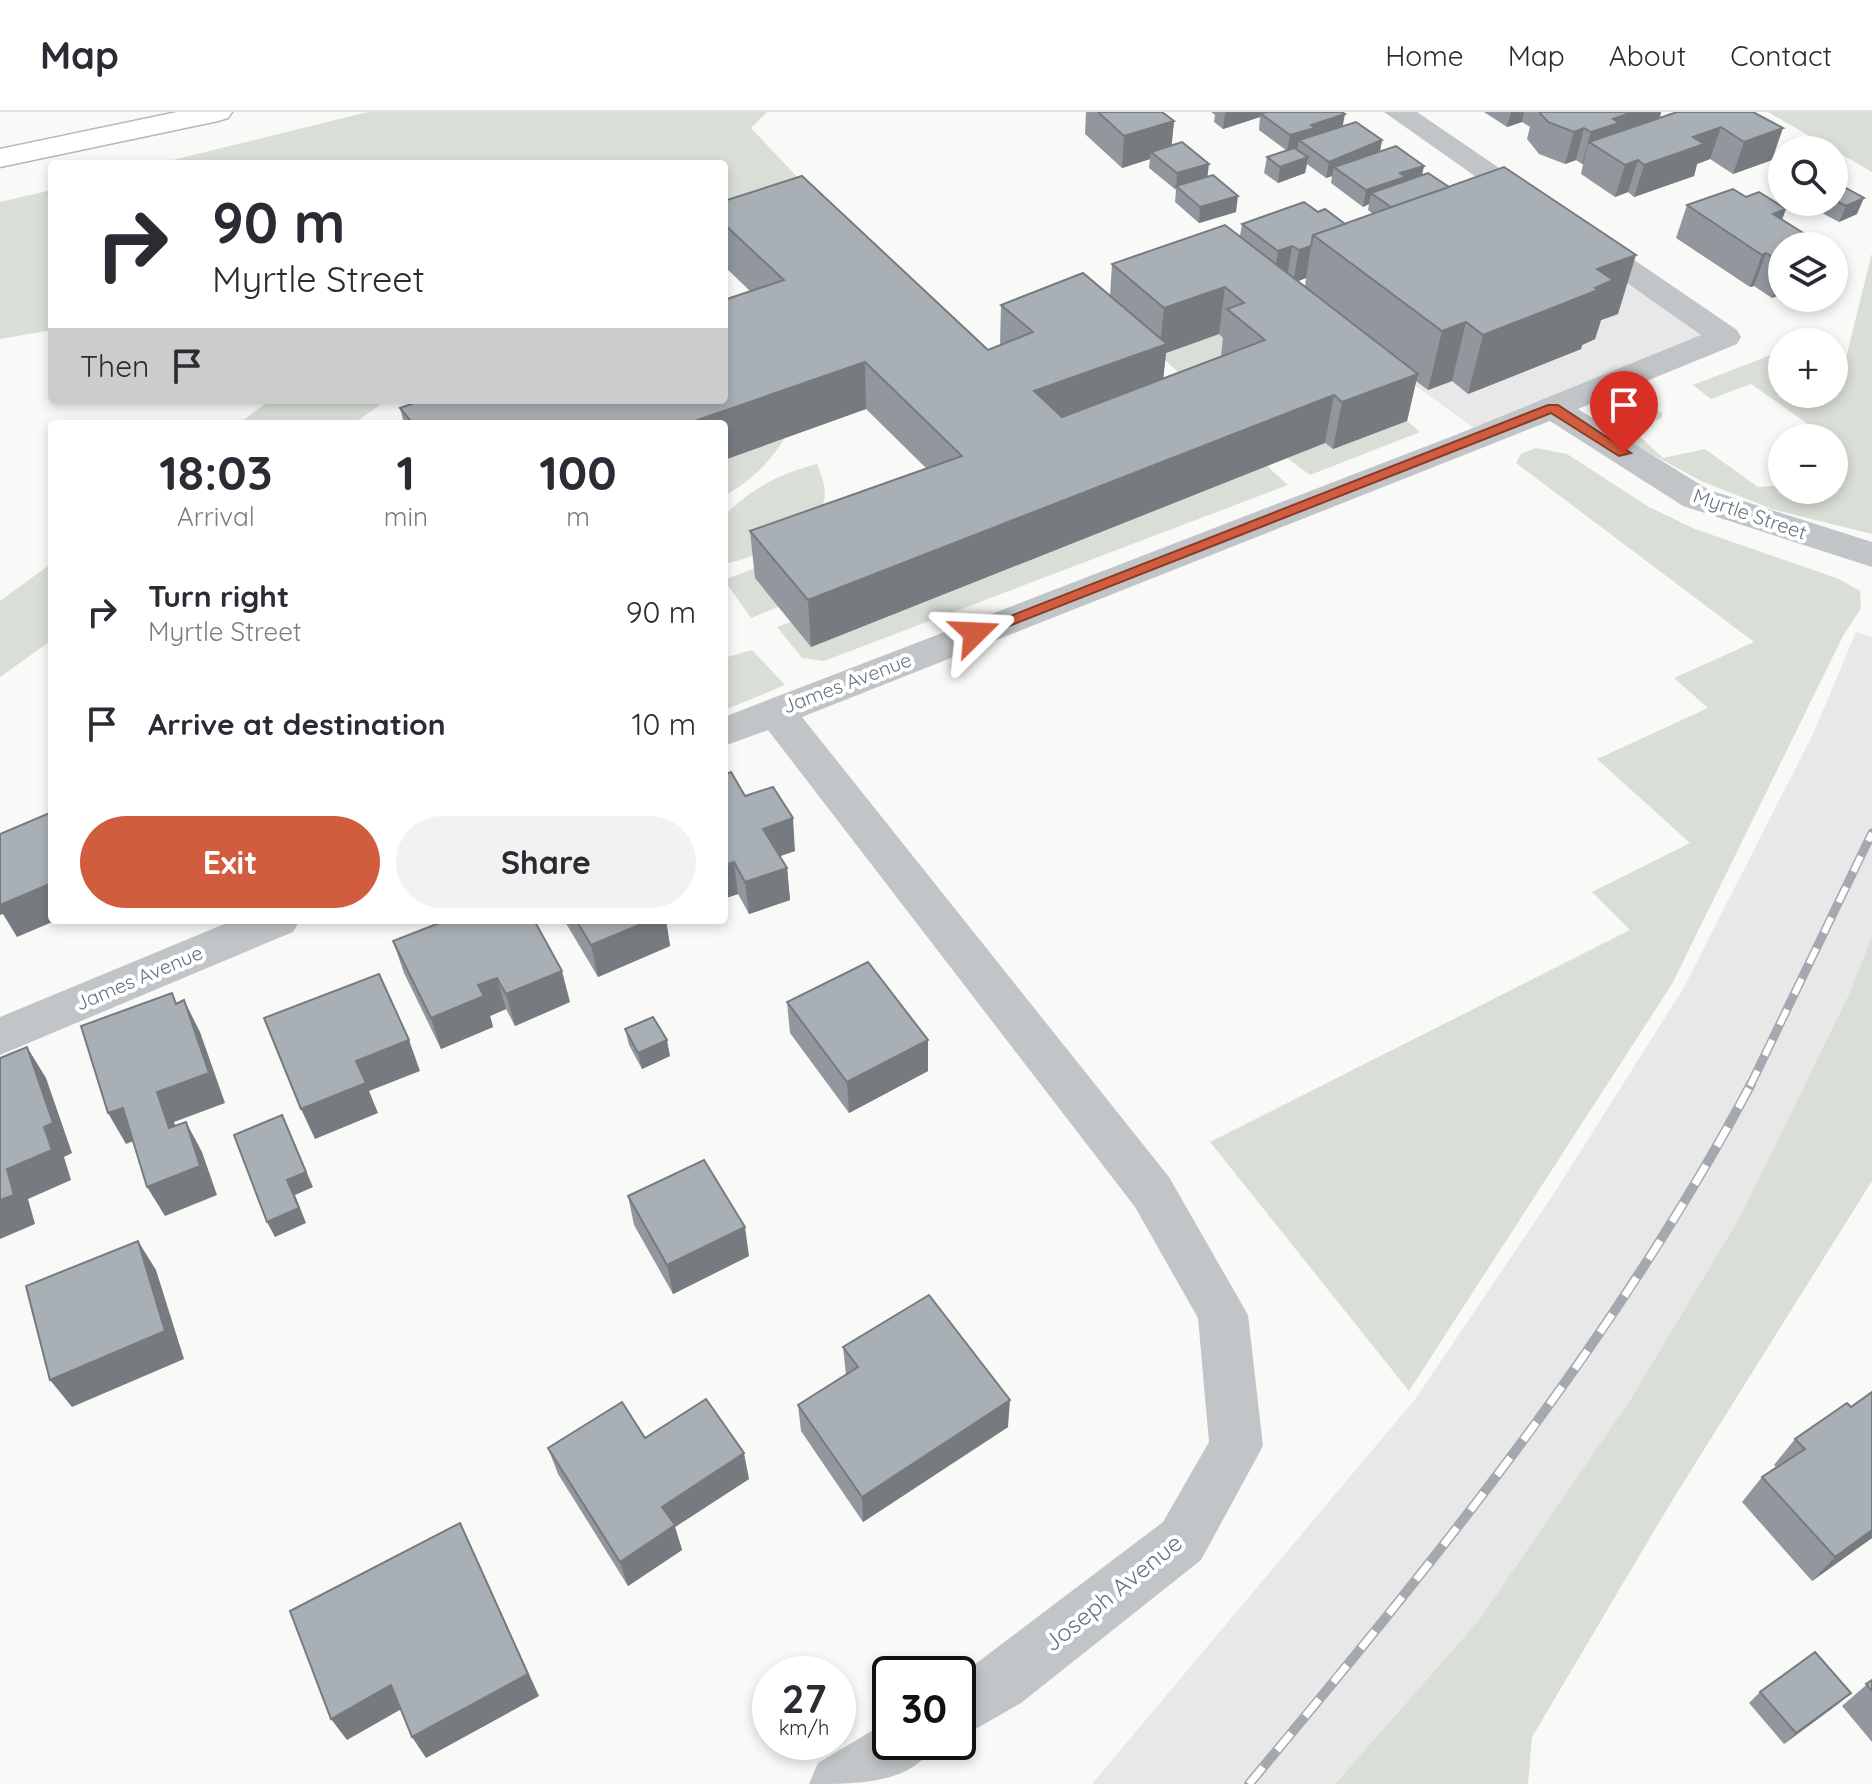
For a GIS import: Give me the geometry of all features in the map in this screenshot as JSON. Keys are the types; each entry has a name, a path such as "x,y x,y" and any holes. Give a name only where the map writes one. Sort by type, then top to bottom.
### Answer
{"highway":[{"path":"0,158 218,112"}],"street":[{"name":"James Avenue","path":"728,730 1553,408 1725,337 1398,112"},
{"name":"Myrtle Street","path":"1553,408 1696,498 1872,555"},
{"name":"Joseph Avenue","path":"775,711 1152,1192 1223,1315 1236,1446 1182,1541 1001,1683 976,1699"},
{"name":"James Avenue","path":"0,1037 268,924"},
{"path":"839,1784 878,1760"}],"shaded area":[{"path":"368,112 767,112 751,128 821,202 728,230 728,160 173,160"},
{"path":"1768,112 1872,112 1872,172 1848,158 1848,136 1810,136"},
{"path":"48,191 48,331 0,339 0,202"},
{"path":"1515,209 1708,335 1484,435 1289,295"},
{"path":"1872,253 1872,534 1775,510 1703,482 1609,431 1613,415 1649,408 1662,413 1662,418 1633,430 1663,458 1705,449 1758,487 1768,486 1768,504 1848,504 1848,424 1808,424 1785,408 1848,408 1848,350"},
{"path":"1219,334 1237,350 1214,404 1159,355"},
{"path":"1768,356 1768,396 1751,384 1711,399 1693,385"},
{"path":"265,404 381,404 359,420 243,420"},
{"path":"1407,421 1420,432 1310,475 1287,458 1325,443 1333,449"},
{"path":"785,438 758,471 728,494 728,459"},
{"path":"1536,448 1567,454 1649,507 1695,529 1839,579 1860,591 1861,608 1843,636 1672,984 1409,1391 1210,1142 1630,930 1592,892 1690,843 1597,759 1708,708 1674,678 1754,642 1516,463 1521,454"},
{"path":"817,464 825,496 818,514 796,536 782,544 728,563 728,512 767,483"},
{"path":"1267,466 1288,485 824,661 802,658 777,627 791,622 811,647"},
{"path":"778,559 778,607 751,618 728,586 728,578"},
{"path":"48,566 48,643 0,677 0,601"},
{"path":"1856,632 1872,637 1872,936 1849,994 1741,1215 1630,1400 1479,1620 1335,1784 1092,1784 1416,1398 1553,1195 1683,989 1813,734"},
{"path":"752,650 785,685 728,709 728,657"},
{"path":"1872,936 1872,1181 1670,1504 1532,1737 1528,1784 1335,1784 1479,1620 1630,1400 1741,1215 1849,994"}],"building":[{"path":"1098,112 1162,112 1174,121 1124,136"},
{"path":"1539,112 1632,112 1613,119 1619,123 1591,132 1584,128 1574,132 1548,122"},
{"path":"1677,112 1753,112 1783,128 1744,142 1721,127 1693,137 1704,144 1644,165 1638,160 1625,165 1589,142"},
{"path":"1261,114 1345,114 1290,135"},
{"path":"1356,122 1382,140 1329,162 1299,140"},
{"path":"1182,142 1209,164 1177,173 1151,152"},
{"path":"1396,146 1424,166 1400,173 1405,177 1366,190 1334,167"},
{"path":"1294,148 1308,157 1280,167 1267,157"},
{"path":"1504,167 1636,255 1597,269 1613,280 1595,288 1598,290 1483,335 1466,322 1442,331 1313,235"},
{"path":"1428,173 1449,187 1391,207 1371,193"},
{"path":"1213,175 1238,196 1200,207 1176,186"},
{"path":"802,176 988,350 1033,332 1001,305 1083,273 1167,344 1034,391 1062,417 1265,340 1227,309 1244,303 1225,287 1164,308 1112,264 1225,225 1418,374 1342,402 1334,395 808,600 750,531 962,456 865,362 698,420 410,420 400,408 412,404 728,404 728,299 784,280 728,228 728,200"},
{"path":"1733,189 1746,197 1759,192 1768,198 1768,216 1776,216 1802,232 1768,232 1768,254 1762,255 1687,205"},
{"path":"1848,189 1864,198 1848,205"},
{"path":"1304,202 1318,212 1325,209 1345,224 1313,235 1311,246 1299,250 1292,246 1278,251 1242,224"},
{"path":"731,772 745,796 773,787 793,818 763,829 787,868 745,882 734,862 728,864 728,773"},
{"path":"48,814 48,885 0,905 0,834"},
{"path":"437,924 536,924 562,971 506,994 497,978 478,985 484,996 431,1018 393,941"},
{"path":"578,924 641,924 591,945"},
{"path":"868,962 928,1040 847,1082 787,1002"},
{"path":"379,974 409,1040 356,1061 366,1083 301,1109 264,1018"},
{"path":"172,993 176,1004 184,1000 209,1073 157,1092 169,1128 186,1122 200,1166 147,1187 123,1108 108,1113 81,1026"},
{"path":"653,1017 667,1040 638,1053 625,1029"},
{"path":"27,1047 53,1123 44,1127 52,1150 7,1169 14,1195 0,1200 0,1058"},
{"path":"282,1115 306,1172 287,1180 299,1208 267,1222 234,1135"},
{"path":"704,1160 745,1227 667,1265 628,1196"},
{"path":"138,1241 165,1331 50,1380 26,1286"},
{"path":"929,1295 1010,1400 862,1497 798,1405 858,1367 843,1347"},
{"path":"1872,1392 1872,1530 1835,1557 1762,1477 1805,1449 1795,1439 1847,1403 1851,1407"},
{"path":"706,1399 744,1453 662,1507 675,1525 620,1562 548,1448 622,1402 645,1438"},
{"path":"460,1523 528,1674 412,1737 391,1685 331,1719 290,1611"},
{"path":"1815,1652 1851,1693 1796,1733 1760,1692"}],"railway":[{"path":"1751,1084 1872,833"},
{"path":"1249,1784 1453,1533 1582,1359 1642,1270 1751,1084"}],"route":[{"path":"975,633 1553,408 1624,453"}]}
